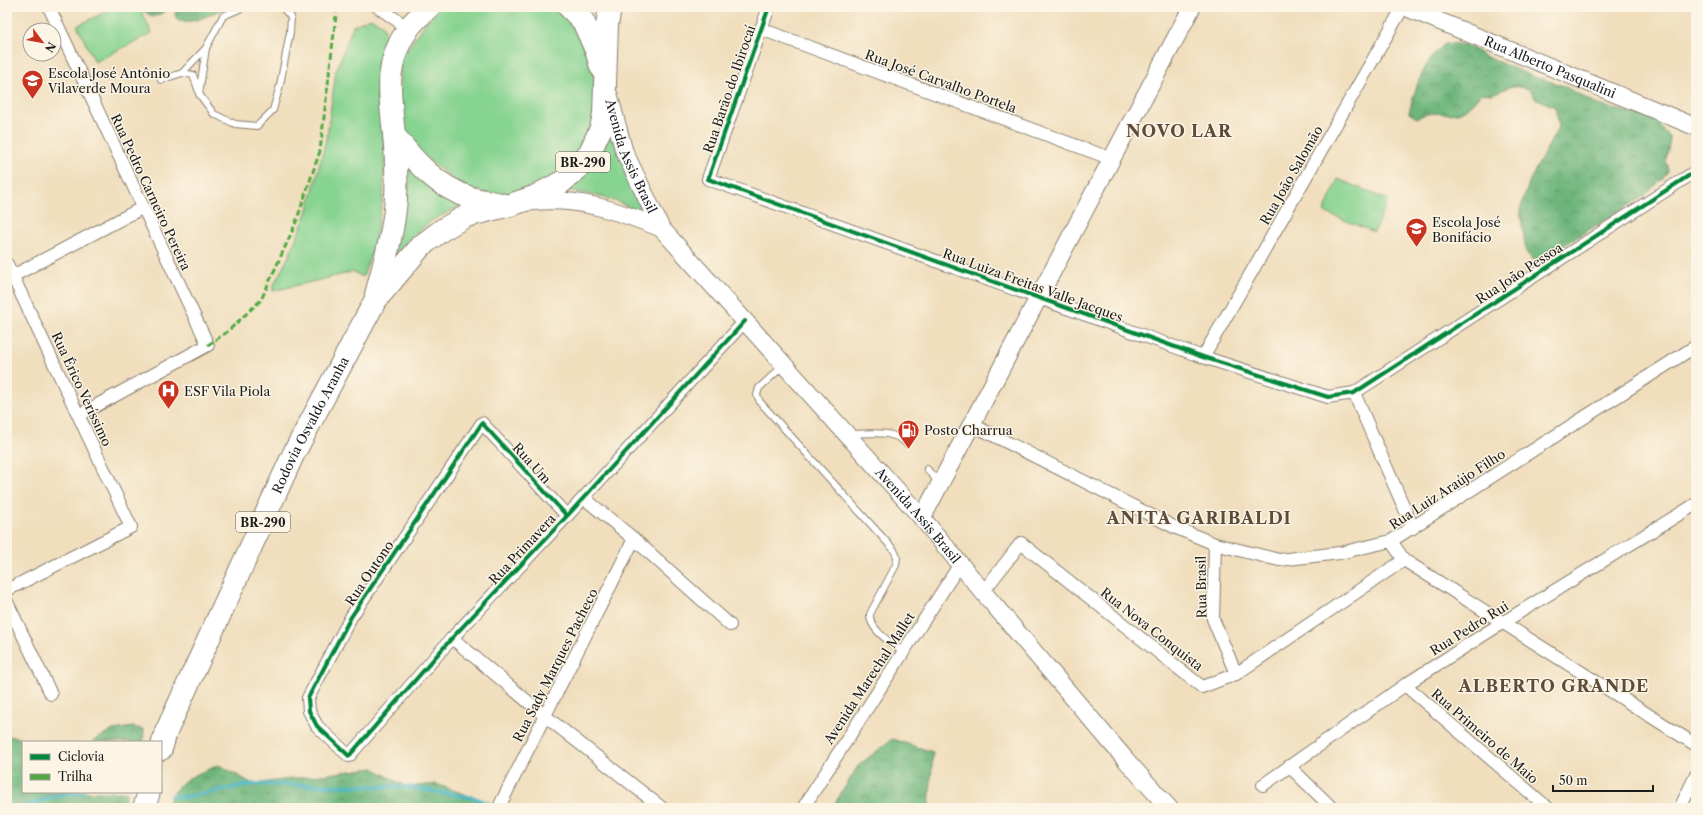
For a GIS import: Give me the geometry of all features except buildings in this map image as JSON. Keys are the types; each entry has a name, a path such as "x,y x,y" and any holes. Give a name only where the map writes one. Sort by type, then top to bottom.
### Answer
{"highway":[{"name":"BR-290","path":"375,300 392,233 395,204 394,135 390,105 389,80 396,52 408,28 429,7"},
{"path":"569,7 584,21 596,50 605,82"},
{"name":"BR-290","path":"375,300 421,246 442,230 466,216 510,205 534,197 562,182 576,170 589,154 601,128 604,114 607,25 610,7"},
{"path":"394,135 430,176 446,187 471,198 510,205"},
{"name":"Rodovia Osvaldo Aranha","path":"162,746 166,732 293,455 375,300"},
{"path":"144,808 149,793"}],"main road":[{"path":"922,518 1192,7"},
{"name":"Rua Alberto Pasqualini","path":"1404,7 1696,127"},
{"name":"Avenida Assis Brasil","path":"605,82 624,151 661,228 922,518 1126,760 1169,808"},
{"name":"Avenida Assis Brasil","path":"510,205 546,200 572,201 619,212 661,228"}],"street":[{"name":"Rua Pedro Carneiro Pereira","path":"49,7 142,208 208,345 79,415"},
{"path":"378,7 408,28"},
{"name":"Rua Barão do Ibirocaí","path":"708,179 769,7"},
{"name":"Rua João Salomão","path":"1202,357 1404,7"},
{"name":"Rua José Carvalho Portela","path":"761,29 1112,159"},
{"name":"Rua João Pessoa","path":"1354,393 1696,171"},
{"name":"Rua Luiza Freitas Valle Jacques","path":"708,179 1202,357 1328,397 1354,393"},
{"path":"10,278 142,208"},
{"name":"Rua Érico Veríssimo","path":"7,264 10,278 79,415 131,527 7,590"},
{"name":"Rua Primavera","path":"349,756 452,638 584,498 745,321"},
{"name":"Rua Luiz Araújo Filho","path":"971,424 1166,524 1215,544 1279,560 1340,553 1391,541 1696,346"},
{"path":"1354,393 1413,528"},
{"name":"Rua Um","path":"482,423 567,516"},
{"name":"Rua Outono","path":"349,756 317,726 309,711 308,698 351,617 482,423"},
{"path":"584,498 634,539 730,625"},
{"name":"Rua Pedro Rui","path":"1263,785 1405,685 1502,623 1696,504"},
{"name":"Rua Sady Marques Pacheco","path":"501,803 634,539"},
{"path":"1391,541 1404,560 1696,746"},
{"name":"Rua Nova Conquista","path":"983,592 1021,543 1202,687 1236,674 1404,560"},
{"name":"Rua Brasil","path":"1215,544 1213,619 1236,674"},
{"name":"Avenida Marechal Mallet","path":"803,808 960,564"},
{"path":"7,602 51,694"},
{"path":"452,638 545,716 662,808"},
{"name":"Rua Primeiro de Maio","path":"1405,685 1548,808"},
{"path":"1289,766 1332,808"},
{"path":"1680,808 1696,775"}],"lane":[{"path":"161,80 182,73 206,48 223,16 244,7"},
{"path":"182,73 193,75 200,94 214,114 235,124 257,126 273,110 280,85 290,32 291,17 283,7"},
{"path":"200,94 206,48"},
{"path":"784,365 759,388 757,395 760,402 894,550 897,557 896,565 870,614 870,620 873,627 903,652"},
{"path":"847,434 890,434 899,437 906,443"},
{"path":"927,469 940,483"}],"green space":[{"path":"115,7 139,7 152,33 95,62 77,26"},
{"path":"142,7 163,7 165,12 153,17 145,12"},
{"path":"177,7 226,7 196,20 183,21 177,20 175,14"},
{"path":"439,7 558,7 569,16 600,81 590,138 562,172 522,191 508,194 493,194 465,189 409,144 398,116 401,58 434,11"},
{"path":"370,18 382,24 388,38 382,63 377,100 386,134 383,198 374,246 363,277 353,272 273,291 273,286 288,258 307,213 327,136 336,71 353,26"},
{"path":"1447,43 1467,45 1484,56 1532,76 1562,85 1598,105 1648,117 1657,122 1670,139 1666,160 1668,171 1644,196 1543,258 1533,260 1526,252 1520,210 1530,180 1559,126 1555,107 1535,98 1530,89 1512,86 1492,94 1481,93 1461,112 1451,114 1432,113 1417,118 1409,113 1414,93 1427,65 1439,49"},
{"path":"611,130 651,217 616,201 562,189"},
{"path":"405,161 466,203 431,221 407,241 390,261"},
{"path":"1338,179 1388,200 1374,232 1324,212"},
{"path":"134,727 144,730 143,741 94,741 113,730"},
{"path":"7,736 17,737 23,741 22,793 127,793 122,808 7,808"},
{"path":"892,739 933,752 929,808 832,808 858,766"},
{"path":"219,765 253,784 373,768 407,787 436,784 475,798 496,808 166,808 175,790 181,784 193,776"}],"waterway":[{"path":"171,796 186,797 253,784 407,787 475,798 499,808"},
{"path":"21,808 55,796 76,793"}],"marked path":[{"path":"208,345 227,332 261,300 295,225 320,151 337,7"}],"cycle path":[{"path":"769,7 708,179 1203,357 1328,397 1354,393 1696,171"},
{"path":"567,516 482,423 351,617 308,698 309,711 317,726 349,756 452,638 567,516 745,321"}],"place":[{"name":"Escola José Antônio Vilaverde Moura","path":"32,100"},
{"name":"Escola José Bonifácio","path":"1417,248"},
{"name":"ESF Vila Piola","path":"169,410"},
{"name":"Posto Charrua","path":"908,450"}],"district":[{"name":"NOVO LAR","path":"1179,131"},
{"name":"ANITA GARIBALDI","path":"1199,518"},
{"name":"ALBERTO GRANDE","path":"1554,686"}]}
